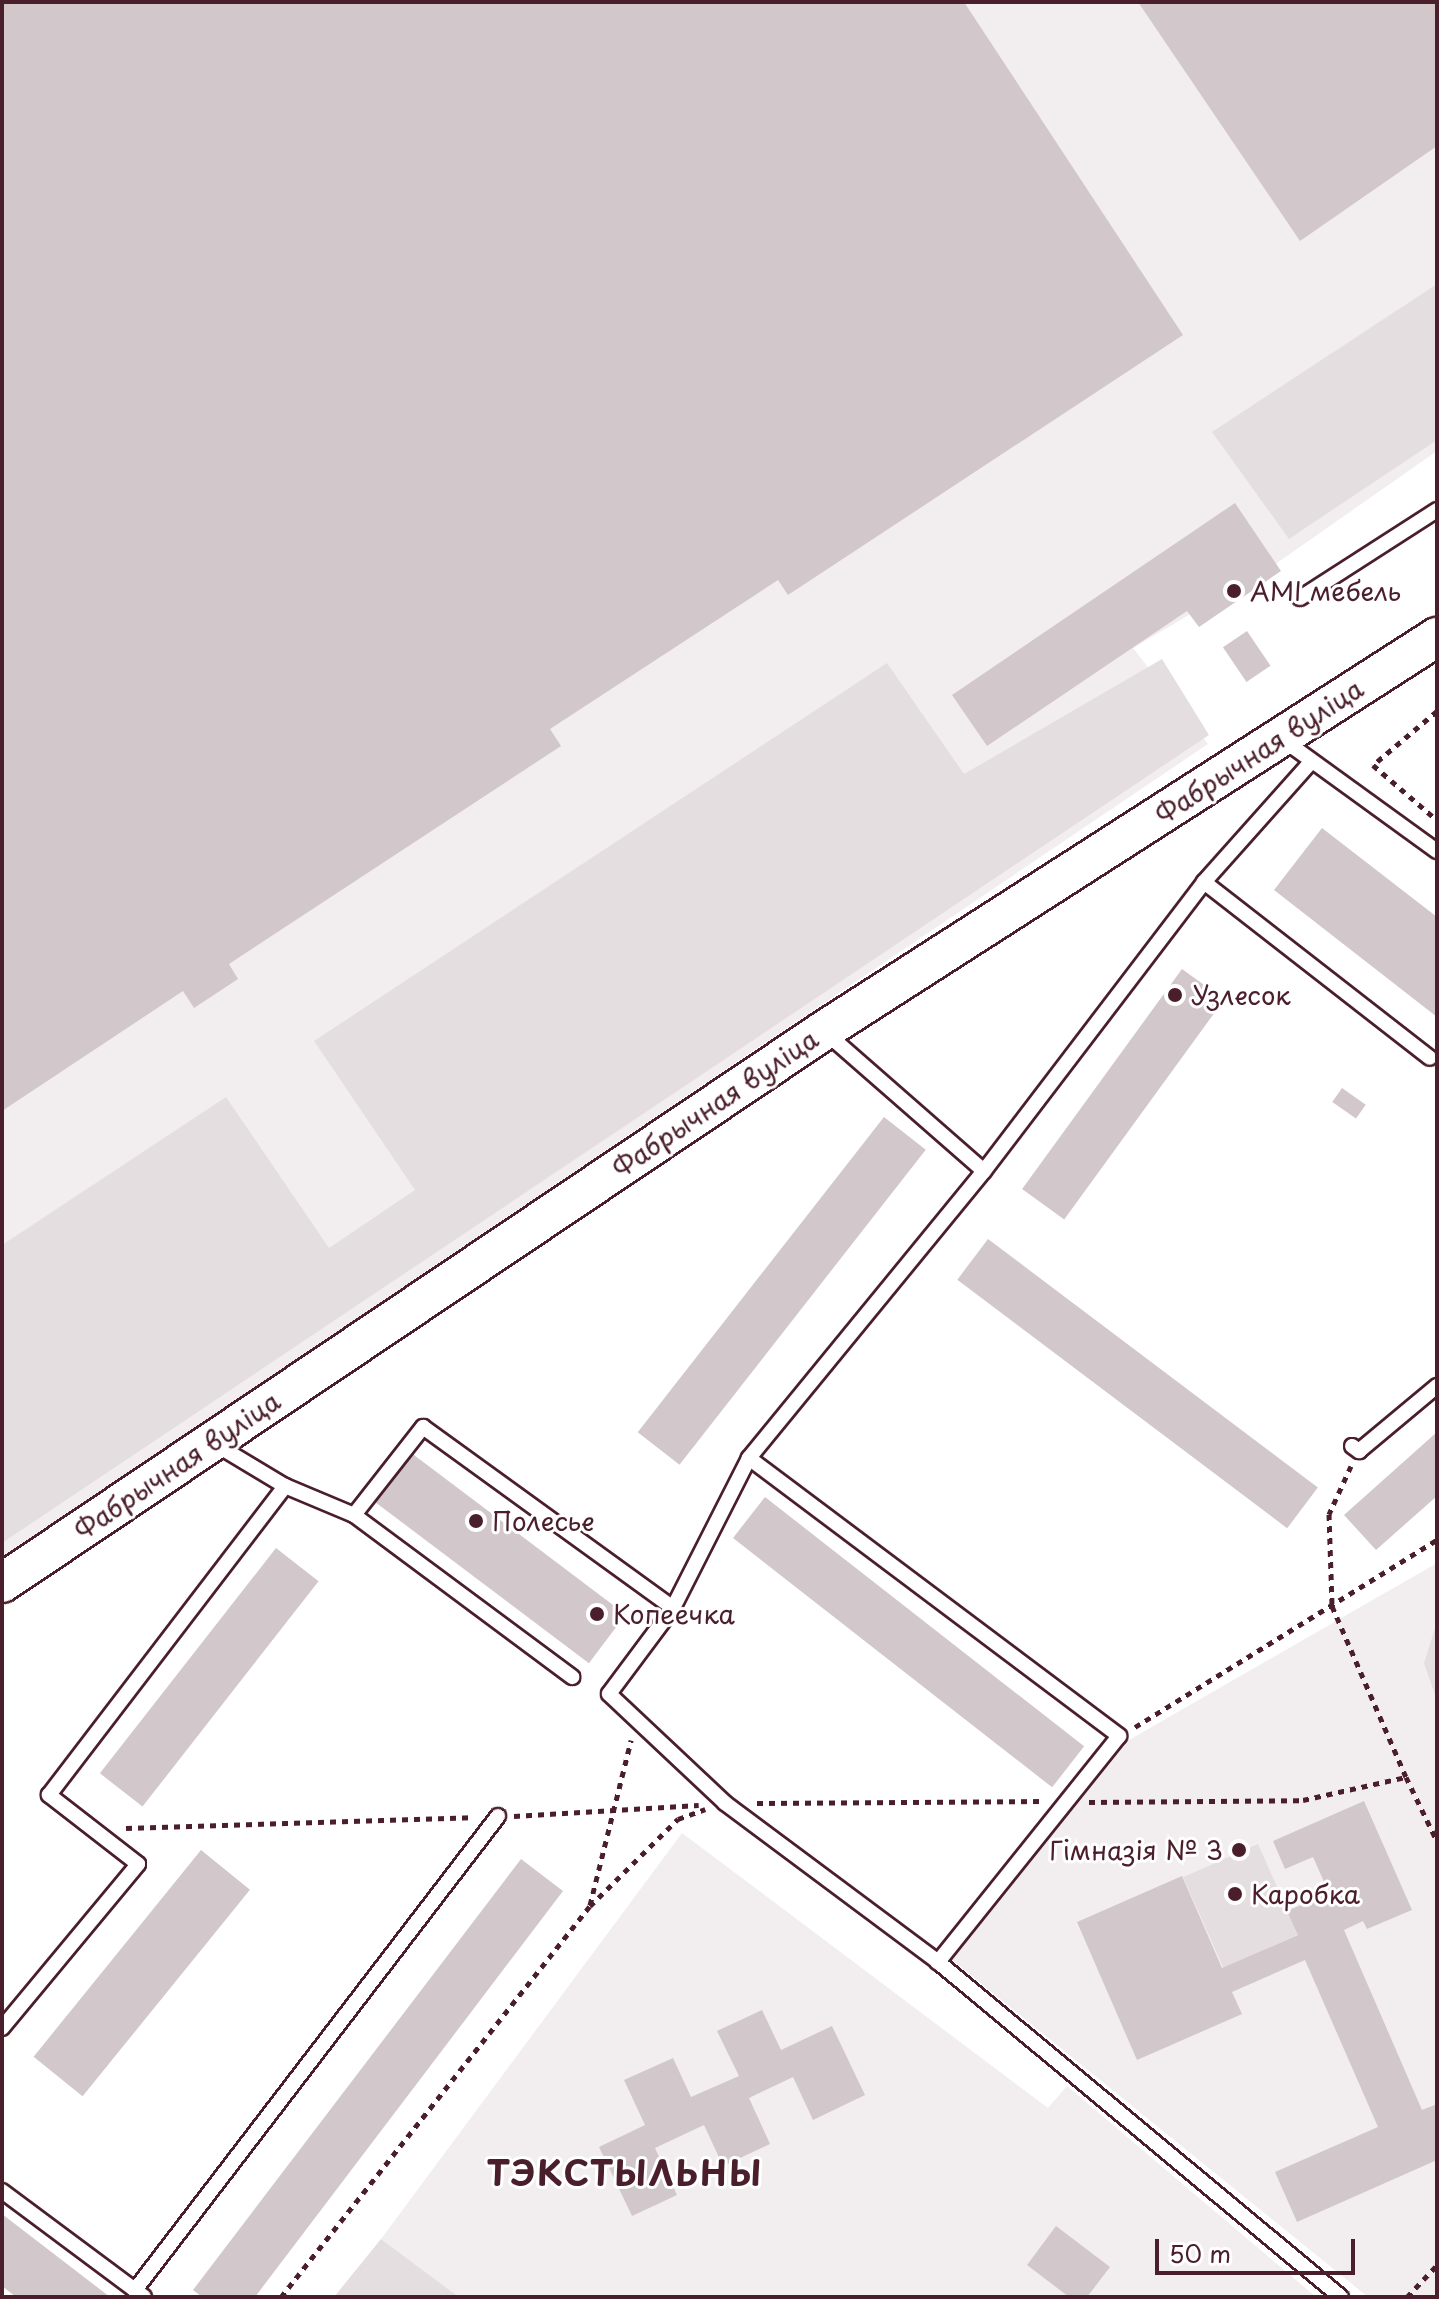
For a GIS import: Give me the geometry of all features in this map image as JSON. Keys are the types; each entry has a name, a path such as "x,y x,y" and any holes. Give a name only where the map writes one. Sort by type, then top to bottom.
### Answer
{"main road":[{"name":"Фабрычная вуліца","path":"2,1583 823,1031 1437,637"}],"lane":[{"path":"1300,598 1437,510"},
{"path":"1280,737 1437,851"},
{"path":"1311,762 1204,882 984,1171 749,1458 673,1608 609,1694 725,1803 938,1962 1341,2297"},
{"path":"1204,882 1430,1058"},
{"path":"823,1031 984,1171"},
{"path":"1356,1448 1437,1386"},
{"path":"354,1515 423,1427 673,1608"},
{"path":"211,1442 285,1486 354,1515 572,1677"},
{"path":"749,1458 1119,1736 938,1962"},
{"path":"2,2028 138,1864 49,1795 285,1486"},
{"path":"2,2191 139,2294 498,1816"}],"path":[{"path":"1437,711 1373,765 1437,820"},
{"path":"1356,1448 1329,1514 1332,1606 1437,1841"},
{"path":"1119,1736 1437,1540"},
{"path":"590,1906 635,1719"},
{"path":"89,1829 614,1813 725,1803 1303,1800 1406,1777"},
{"path":"281,2297 590,1906 678,1819 725,1803"},
{"path":"1407,2297 1437,2265"}],"shaded area":[{"path":"2,2 1437,2 1437,451 1277,563 1133,648 1208,744 2,1558"},
{"path":"1437,284 1437,440 1289,539 1212,432"},
{"path":"1162,659 1209,735 2,1543 2,1245 226,1097 329,1248 415,1190 314,1041 887,663 964,774"},
{"name":"Гімназія № 3","path":"1437,1563 1437,2297 1368,2297 952,1960 1129,1740"},
{"path":"1437,1622 1437,1701 1424,1663"},
{"path":"682,1833 1048,2108 1067,2086 1316,2297 459,2297 381,2239"},
{"name":"Каробка","path":"1258,1844 1298,1934 1223,1968 1183,1877"},
{"path":"381,2239 459,2297 334,2297"}],"building":[{"path":"2,2 964,2 1183,335 788,595 778,580 550,729 561,746 229,964 238,979 194,1008 183,991 2,1111"},
{"path":"1138,2 1437,2 1437,146 1300,241"},
{"path":"1235,503 1281,571 1199,627 1187,611 987,746 952,695"},
{"path":"1247,631 1270,666 1246,682 1223,647"},
{"path":"1322,828 1437,917 1437,1017 1274,890"},
{"path":"1182,969 1224,1000 1064,1220 1022,1189"},
{"path":"1342,1088 1366,1105 1356,1119 1332,1102"},
{"path":"884,1117 926,1150 679,1465 638,1432"},
{"path":"988,1239 1318,1488 1287,1528 957,1280"},
{"path":"1437,1432 1437,1496 1376,1550 1344,1515"},
{"path":"410,1452 626,1614 589,1663 373,1501"},
{"path":"765,1497 1084,1746 1052,1787 733,1538"},
{"path":"276,1548 319,1581 142,1807 100,1773"},
{"path":"1364,1801 1412,1910 1367,1929 1363,1921 1344,1930 1422,2110 1437,2104 1437,2160 1297,2222 1275,2172 1378,2127 1305,1960 1232,1992 1242,2014 1137,2060 1077,1922 1182,1876 1222,1968 1298,1935 1287,1911 1329,1893 1313,1857 1285,1869 1273,1841"},
{"path":"201,1850 250,1890 83,2096 34,2057"},
{"path":"521,1859 563,1891 255,2297 202,2297 193,2290"},
{"path":"762,2010 781,2050 832,2026 865,2095 813,2120 793,2077 749,2098 770,2144 723,2166 704,2125 655,2148 677,2195 632,2216 599,2147 645,2125 624,2080 673,2058 691,2097 739,2076 717,2031"},
{"path":"2,2214 110,2297 16,2297 2,2286"},
{"path":"1056,2226 1110,2267 1087,2297 1069,2297 1027,2265"}],"place":[{"name":"AMI мебель","path":"1234,591"},
{"name":"Узлесок","path":"1175,995"},
{"name":"Полесье","path":"476,1521"},
{"name":"Копеечка","path":"597,1614"},
{"name":"Гімназія № 3","path":"1239,1850"},
{"name":"Каробка","path":"1235,1894"}],"district":[{"name":"ТЭКСТЫЛЬНЫ","path":"625,2173"}]}
